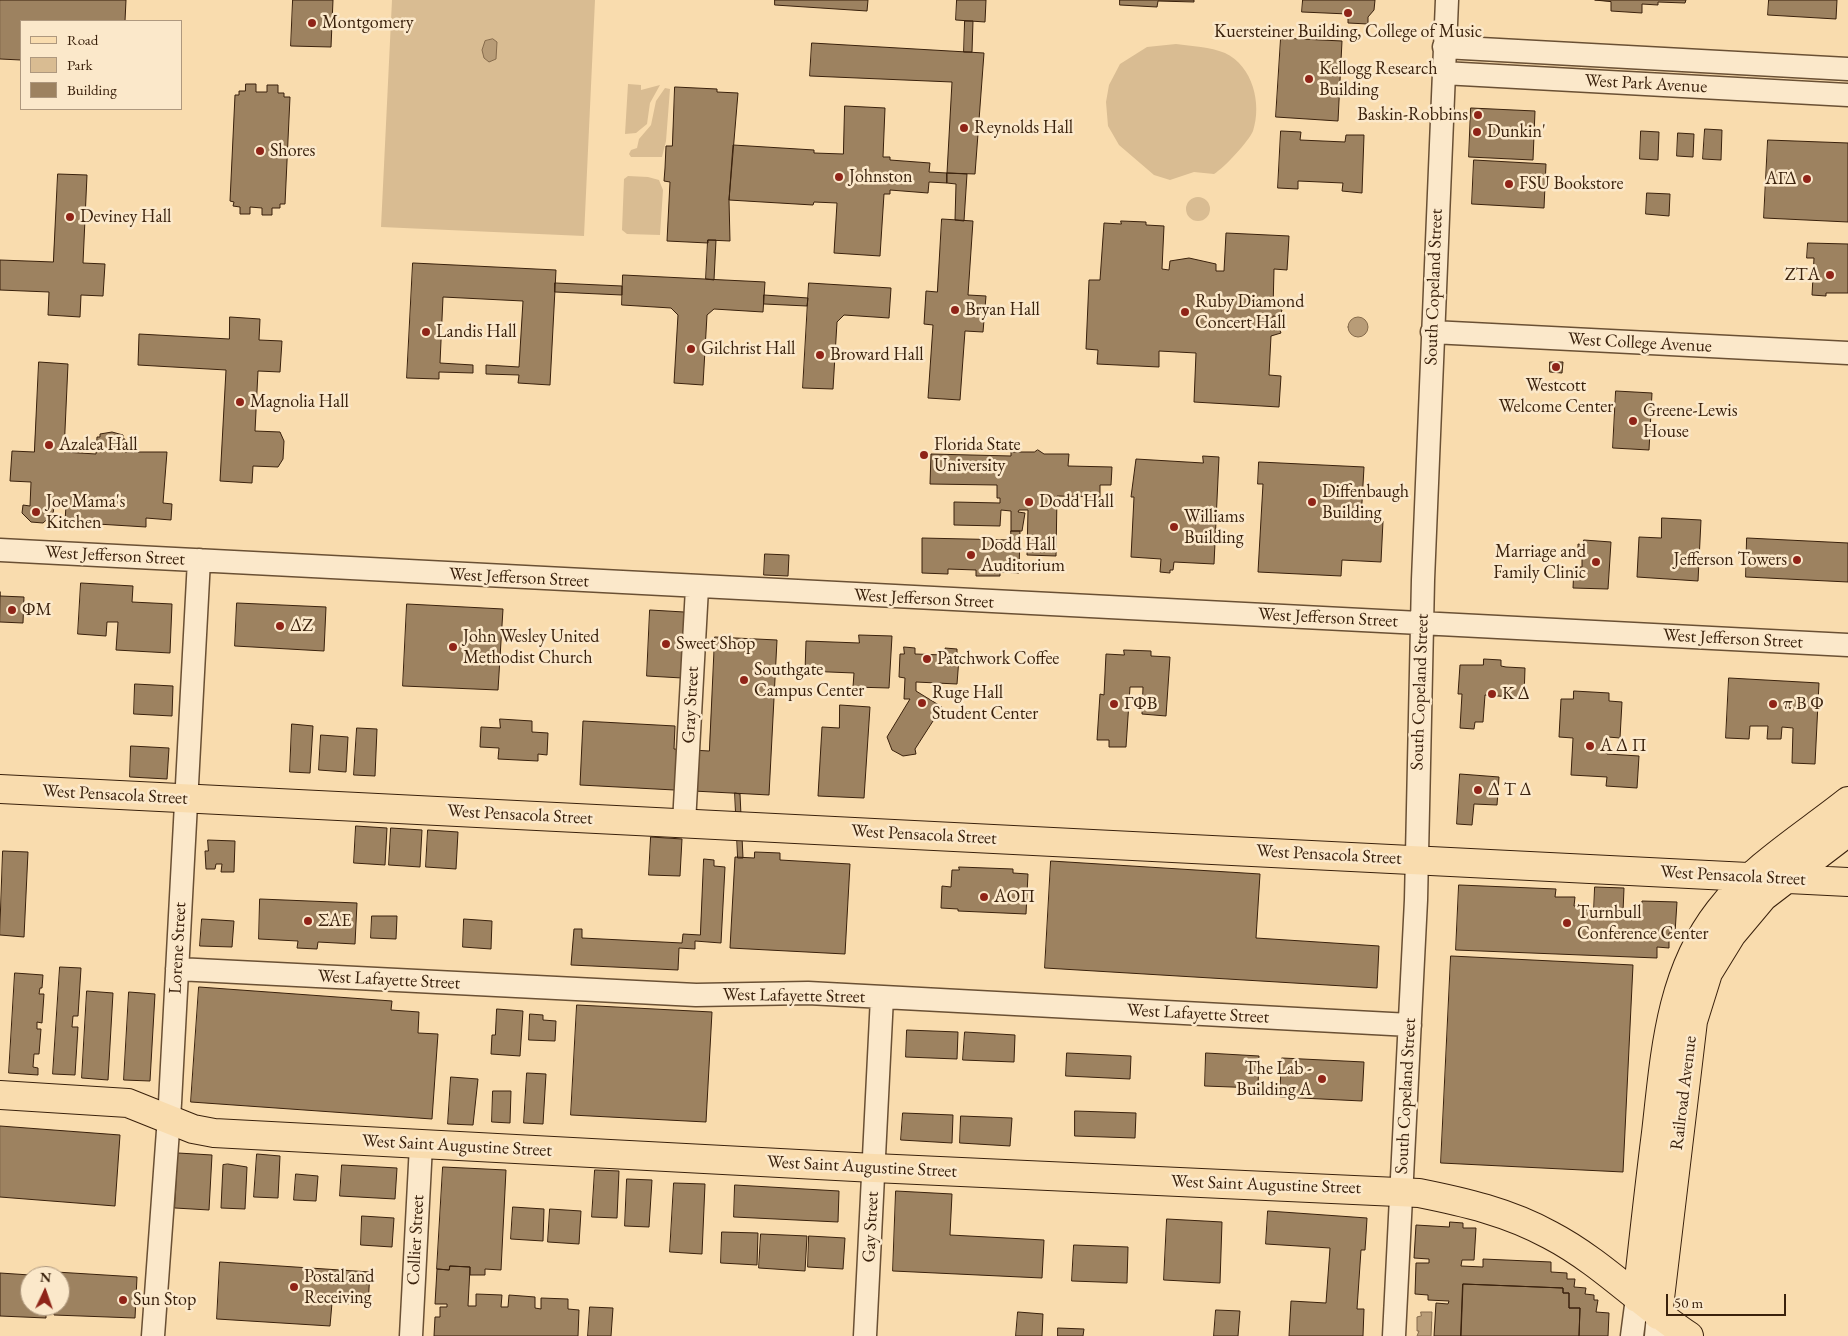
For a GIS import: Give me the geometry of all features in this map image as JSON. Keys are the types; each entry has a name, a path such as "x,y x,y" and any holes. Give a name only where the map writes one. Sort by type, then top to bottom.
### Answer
{"main road":[{"name":"West Pensacola Street","path":"0,789 1848,882"},
{"name":"Railroad Avenue","path":"1637,1298 1665,1052 1676,997 1685,970 1708,925 1752,877 1848,801"},
{"name":"Railroad Avenue","path":"1657,1326 1688,1058 1698,1002 1708,973 1732,934 1763,897 1848,832"},
{"name":"West Saint Augustine Street","path":"0,1095 120,1102 144,1108 193,1129 214,1133 874,1168 1400,1191 1471,1203 1525,1223 1572,1248 1637,1298 1657,1326 1689,1336"}],"street":[{"name":"South Copeland Street","path":"1394,1336 1410,1025 1432,332 1447,0"},
{"name":"West Park Avenue","path":"1444,47 1848,69"},
{"path":"1537,78 1538,52"},
{"name":"West Park Avenue","path":"1443,73 1848,94"},
{"name":"West College Avenue","path":"1432,332 1848,353"},
{"name":"West Jefferson Street","path":"0,550 697,588 1848,645"},
{"name":"Lorene Street","path":"153,1336 177,969 199,560"},
{"name":"Gray Street","path":"684,823 697,588"},
{"name":"West Lafayette Street","path":"177,969 696,995 800,993 1410,1025"},
{"name":"Gay Street","path":"866,1336 882,997"},
{"name":"Collier Street","path":"411,1336 422,1145"},
{"name":"Railroad Avenue","path":"1632,1336 1637,1298"}],"green space":[{"path":"392,0 595,0 584,236 381,227"},
{"path":"1176,44 1213,49 1235,59 1249,76 1253,87 1256,120 1253,131 1247,141 1214,174 1194,172 1170,180 1154,175 1119,145 1108,126 1106,102 1109,85 1120,64 1147,47"},
{"path":"628,84 641,85 641,90 660,85 650,103 647,124 636,133 625,134"},
{"path":"665,88 670,89 666,141 662,157 631,157 629,154 631,150 637,148 639,139 651,125 656,101"},
{"path":"628,176 648,177 659,180 663,190 660,235 627,234 622,230 624,179"},
{"path":"1198,197 1206,201 1210,209 1206,217 1198,221 1190,217 1186,209 1190,201"}],"shaded area":[{"path":"493,39 497,42 496,59 489,62 484,58 482,50 485,41"},
{"path":"1358,317 1365,320 1368,327 1365,334 1358,337 1351,334 1348,327 1351,320"},
{"path":"1421,1312 1432,1312 1431,1336 1417,1336 1419,1331 1417,1331 1417,1317 1421,1316"}],"building":[{"path":"0,0 126,0 125,20 20,20 20,60 0,59"},
{"name":"Montgomery","path":"293,0 333,0 331,47 291,46"},
{"path":"775,0 868,0 867,11 775,5"},
{"path":"957,0 986,0 985,22 956,20"},
{"path":"1120,0 1194,0 1194,2 1158,1 1157,7 1120,5"},
{"name":"Kuersteiner Building, College of Music","path":"1303,0 1375,0 1374,10 1368,17 1368,24 1348,23 1348,14 1302,12"},
{"path":"1595,0 1686,0 1685,3 1658,2 1658,5 1642,4 1642,13 1611,11 1611,2"},
{"path":"1769,0 1837,0 1836,19 1768,15"},
{"path":"965,21 973,21 972,52 964,52"},
{"name":"Kellogg Research Building","path":"1281,38 1342,41 1338,121 1276,117"},
{"name":"Reynolds Hall","path":"812,43 984,53 975,174 947,173 952,82 810,76"},
{"name":"Shores","path":"246,84 256,84 256,92 267,92 267,85 278,85 278,93 284,93 284,97 290,97 285,204 280,204 280,208 272,208 272,215 262,215 262,208 250,207 250,214 240,214 240,207 233,206 234,202 230,201 235,95 239,95 239,91 245,91"},
{"path":"675,87 717,89 717,92 738,93 729,200 730,241 708,240 708,243 667,241 670,182 664,181 666,146 672,146"},
{"name":"Johnston","path":"845,106 885,108 883,157 890,157 890,160 930,163 929,172 947,173 947,183 929,182 928,193 890,190 890,194 884,194 880,256 834,253 837,203 814,202 813,205 729,200 733,145 814,150 814,153 843,154"},
{"path":"1471,108 1535,111 1533,160 1469,157"},
{"path":"1705,129 1722,130 1721,160 1703,159"},
{"path":"1281,131 1301,132 1300,140 1345,142 1346,135 1364,135 1362,193 1342,191 1343,183 1298,181 1298,189 1278,188"},
{"path":"1641,131 1659,132 1658,160 1640,159"},
{"path":"1678,133 1694,134 1693,157 1677,156"},
{"name":"ΑΓΔ","path":"1768,140 1848,143 1848,222 1764,218"},
{"name":"FSU Bookstore","path":"1474,160 1546,164 1544,208 1472,204"},
{"path":"947,173 967,174 964,221 955,220 956,184 947,183"},
{"name":"Deviney Hall","path":"58,174 87,175 83,263 105,264 103,296 81,295 80,317 48,315 49,292 0,290 0,260 53,262"},
{"path":"1647,193 1670,194 1669,216 1646,214"},
{"name":"Bryan Hall","path":"942,219 973,221 968,295 986,296 983,332 965,331 960,400 928,398 933,325 924,324 926,291 937,292"},
{"name":"Ruby Diamond Concert Hall","path":"1121,221 1146,222 1146,225 1164,226 1162,269 1169,270 1170,261 1189,258 1216,264 1216,271 1224,271 1226,233 1289,236 1287,270 1274,269 1273,310 1276,307 1282,310 1279,317 1273,316 1272,329 1275,327 1279,328 1281,333 1271,336 1269,375 1281,376 1279,407 1194,402 1196,353 1159,351 1159,367 1097,364 1098,350 1086,349 1089,280 1100,280 1104,223 1121,224"},
{"path":"708,240 716,240 714,280 706,279"},
{"name":"ΖΤΑ","path":"1808,243 1848,244 1848,293 1826,293 1826,296 1812,295 1814,258 1807,258"},
{"name":"Landis Hall","path":"413,263 556,270 550,385 518,383 519,375 486,374 486,365 519,367 523,301 443,297 440,363 473,365 473,373 439,372 439,379 407,378"},
{"name":"Gilchrist Hall","path":"623,275 765,282 763,312 714,309 707,315 703,385 674,383 678,315 671,308 622,305"},
{"path":"555,283 622,286 622,295 555,292"},
{"name":"Broward Hall","path":"809,283 891,288 889,318 844,315 837,322 833,389 803,388"},
{"path":"764,295 808,298 807,306 764,304"},
{"name":"Magnolia Hall","path":"230,317 260,319 259,340 282,341 280,372 258,371 255,431 280,432 284,441 283,459 278,467 253,466 252,483 220,481 226,370 138,365 139,334 229,339"},
{"name":"Azalea Hall","path":"39,362 68,364 64,452 96,454 97,437 100,437 100,434 112,432 123,435 123,439 125,439 125,452 167,452 163,503 172,504 171,520 146,518 146,527 65,522 66,505 54,507 53,514 43,523 31,522 22,513 23,505 30,506 31,482 10,481 12,451 34,452"},
{"name":"Westcott Welcome Center","path":"1550,362 1563,362 1562,373 1550,372"},
{"name":"Greene-Lewis House","path":"1616,391 1652,393 1649,450 1613,448"},
{"name":"Dodd Hall","path":"1038,450 1044,454 1069,454 1068,466 1112,467 1111,485 1100,485 1100,497 1057,496 1056,556 1027,555 1028,510 1019,510 1018,512 1025,513 1022,531 1011,531 1011,511 1001,510 1000,526 954,525 954,502 1000,503 1000,498 997,498 997,485 930,484 931,454 1011,456 1011,452 1034,452"},
{"name":"Williams Building","path":"1203,456 1219,457 1214,564 1174,562 1173,570 1170,570 1170,573 1160,572 1161,559 1131,557 1134,497 1131,497 1136,459 1203,463"},
{"name":"Diffenbaugh Building","path":"1259,462 1364,467 1361,520 1383,521 1381,562 1342,560 1341,576 1258,572 1263,484 1258,484"},
{"path":"1662,518 1701,520 1698,581 1637,577 1639,537 1661,538"},
{"name":"Dodd Hall Auditorium","path":"1011,531 1020,531 1019,573 1000,572 1000,576 976,576 976,570 948,569 948,574 922,573 922,538 1011,540"},
{"name":"Jefferson Towers","path":"1747,538 1848,543 1848,582 1746,577"},
{"name":"Marriage and Family Clinic","path":"1584,540 1611,542 1608,589 1573,588 1574,567 1582,567 1582,557 1578,557 1578,544 1583,545"},
{"path":"765,554 789,555 788,576 764,575"},
{"path":"81,583 133,586 132,602 172,604 170,653 116,650 118,622 107,622 106,636 78,634"},
{"name":"ΦΜ","path":"0,596 24,597 23,623 0,622"},
{"name":"ΔΖ","path":"237,603 326,607 324,651 235,646"},
{"name":"John Wesley United Methodist Church","path":"407,604 503,609 498,690 403,686"},
{"name":"Sweet Shop","path":"650,610 684,612 682,678 647,676"},
{"path":"859,635 892,636 889,688 853,687 854,673 805,671 806,641 859,643"},
{"name":"Southgate Campus Center","path":"715,637 777,640 769,795 580,785 583,721 675,726 674,749 709,751"},
{"name":"Ruge Hall Student Center","path":"904,647 915,648 915,654 945,655 945,648 957,649 957,658 959,658 957,684 916,682 916,691 942,707 915,749 916,754 903,756 892,750 887,737 910,699 904,699 905,678 899,677 900,654 904,654"},
{"name":"ΓΦΒ","path":"1124,650 1151,651 1151,656 1170,657 1166,716 1142,714 1143,687 1130,687 1126,747 1109,747 1109,740 1097,740 1100,694 1104,695 1106,654 1124,655"},
{"name":"Κ Δ","path":"1484,659 1501,660 1501,666 1525,668 1524,698 1485,695 1483,722 1475,722 1474,729 1460,728 1462,694 1458,694 1460,665 1483,665"},
{"name":"π Β Φ","path":"1729,678 1819,683 1815,764 1792,763 1793,728 1782,727 1781,739 1767,739 1768,726 1750,726 1749,739 1726,738"},
{"path":"135,684 173,686 172,716 134,714"},
{"name":"Α Δ Π","path":"1574,691 1609,693 1609,701 1622,702 1620,738 1608,737 1607,754 1639,756 1637,788 1606,786 1607,777 1571,775 1573,738 1559,737 1561,699 1573,699"},
{"path":"840,705 870,707 864,798 818,796 822,727 839,728"},
{"path":"500,719 532,721 532,732 548,733 547,755 538,754 538,761 498,759 499,748 480,747 481,727 500,728"},
{"path":"292,724 313,726 310,773 290,772"},
{"path":"357,728 377,729 375,776 354,775"},
{"path":"321,735 348,737 346,772 319,770"},
{"path":"131,746 169,748 167,779 130,777"},
{"name":"Δ Τ Δ","path":"1460,774 1499,777 1497,805 1474,804 1472,825 1457,824"},
{"path":"735,793 740,794 743,858 738,858"},
{"path":"356,826 387,828 385,865 354,863"},
{"path":"391,828 422,830 420,867 389,865"},
{"path":"428,830 458,832 456,869 426,867"},
{"path":"651,837 682,839 680,876 649,875"},
{"path":"208,840 235,841 234,872 221,872 222,864 216,864 215,869 206,869 205,851 208,851"},
{"path":"3,851 28,852 24,937 0,935"},
{"path":"755,852 780,853 780,860 850,864 845,954 730,948 735,857 754,858"},
{"path":"704,859 714,860 714,866 725,867 721,943 695,941 695,949 679,948 678,970 571,965 574,929 582,929 582,938 682,943 683,934 700,935"},
{"path":"1051,861 1260,874 1256,938 1379,946 1377,988 1045,968"},
{"name":"ΑΟΠ","path":"959,867 1013,869 1013,873 1028,874 1026,914 958,911 958,909 941,908 942,886 951,887 952,870 959,870"},
{"name":"Turnbull Conference Center","path":"1459,885 1556,889 1555,897 1575,897 1574,906 1585,906 1585,910 1632,912 1632,908 1641,908 1642,901 1677,902 1675,933 1669,933 1669,948 1657,947 1657,958 1456,950"},
{"path":"1595,887 1624,888 1623,912 1594,911"},
{"name":"ΣΑΕ","path":"260,899 357,903 355,944 318,942 317,949 297,948 298,941 259,939"},
{"path":"372,916 397,916 396,939 371,938"},
{"path":"202,919 234,921 232,947 200,946"},
{"path":"464,919 492,921 491,949 463,947"},
{"path":"1451,956 1633,965 1623,1172 1441,1163"},
{"path":"60,967 81,968 78,1016 73,1016 72,1027 78,1027 75,1075 53,1074"},
{"path":"15,973 43,975 42,988 40,988 39,994 44,994 42,1023 37,1022 37,1029 41,1029 39,1054 34,1054 33,1067 38,1068 38,1075 9,1073"},
{"path":"199,987 392,1001 391,1010 419,1012 418,1033 438,1034 432,1119 191,1102"},
{"path":"87,991 113,993 108,1080 82,1078"},
{"path":"129,992 155,994 150,1081 124,1080"},
{"path":"577,1005 712,1012 706,1122 571,1115"},
{"path":"497,1009 523,1011 520,1056 491,1054 492,1035 495,1035"},
{"path":"530,1014 543,1015 543,1020 556,1021 555,1041 529,1040"},
{"path":"907,1030 958,1032 957,1059 906,1057"},
{"path":"965,1032 1015,1035 1014,1062 963,1060"},
{"path":"1067,1053 1131,1056 1130,1079 1066,1076"},
{"path":"1206,1053 1259,1056 1258,1088 1205,1086"},
{"name":"The Lab - Building A","path":"1282,1058 1364,1062 1362,1101 1280,1097"},
{"path":"527,1073 546,1074 543,1124 524,1123"},
{"path":"451,1077 478,1079 473,1125 448,1124"},
{"path":"493,1091 511,1091 510,1123 492,1122"},
{"path":"1075,1111 1136,1113 1135,1138 1075,1136"},
{"path":"903,1113 953,1115 952,1143 901,1140"},
{"path":"961,1116 1012,1118 1010,1146 960,1143"},
{"path":"0,1126 120,1135 115,1206 0,1197"},
{"path":"178,1153 212,1155 209,1210 175,1208"},
{"path":"257,1154 280,1156 278,1198 254,1197"},
{"path":"223,1165 247,1167 245,1209 221,1208"},
{"path":"342,1165 397,1168 395,1199 340,1196"},
{"path":"443,1167 506,1170 501,1270 485,1269 485,1275 470,1275 470,1267 450,1266 449,1270 437,1269"},
{"path":"595,1170 619,1171 617,1218 592,1217"},
{"path":"296,1174 318,1176 316,1201 294,1200"},
{"path":"627,1179 652,1180 649,1227 625,1226"},
{"path":"674,1183 705,1184 702,1254 670,1252"},
{"path":"735,1185 839,1191 838,1222 734,1217"},
{"path":"896,1191 952,1194 950,1235 1044,1240 1042,1278 893,1271"},
{"path":"513,1207 544,1209 543,1241 511,1239"},
{"path":"550,1209 581,1211 579,1244 548,1242"},
{"path":"1268,1211 1367,1218 1365,1250 1361,1250 1357,1309 1364,1309 1363,1336 1289,1336 1291,1301 1326,1303 1330,1248 1266,1244"},
{"path":"362,1216 394,1218 392,1247 361,1245"},
{"path":"1167,1219 1222,1222 1220,1283 1164,1280"},
{"path":"1450,1222 1463,1223 1463,1228 1476,1228 1474,1260 1462,1260 1461,1266 1483,1267 1483,1259 1551,1262 1551,1272 1567,1273 1567,1279 1575,1279 1574,1287 1586,1288 1585,1294 1594,1295 1594,1300 1598,1300 1596,1312 1609,1313 1608,1336 1579,1336 1580,1308 1569,1308 1569,1293 1563,1293 1563,1288 1463,1284 1461,1336 1434,1336 1436,1303 1448,1304 1449,1301 1428,1300 1428,1295 1415,1294 1416,1263 1429,1263 1429,1259 1414,1258 1416,1225 1449,1227"},
{"path":"722,1232 758,1233 757,1265 721,1263"},
{"path":"761,1234 807,1236 805,1271 759,1268"},
{"path":"809,1236 845,1238 843,1269 808,1267"},
{"path":"1074,1245 1128,1247 1127,1283 1072,1281"},
{"name":"Postal and Receiving","path":"220,1262 370,1272 368,1305 332,1303 330,1326 217,1319"},
{"path":"450,1266 470,1267 468,1306 476,1306 476,1294 502,1295 501,1307 508,1307 509,1295 535,1297 535,1308 541,1309 541,1298 568,1299 568,1309 579,1310 578,1336 434,1336 435,1317 440,1317 440,1307 447,1307 447,1304 435,1304 437,1269 449,1270"},
{"path":"0,1273 20,1274 20,1316 46,1316 46,1318 0,1316"},
{"path":"70,1273 137,1277 135,1318 70,1316"},
{"path":"1463,1284 1563,1288 1563,1293 1569,1293 1569,1308 1580,1308 1579,1336 1461,1336"},
{"path":"590,1307 613,1308 611,1336 588,1336"},
{"path":"1216,1310 1240,1311 1238,1336 1214,1336"},
{"path":"1018,1312 1043,1314 1042,1336 1016,1336"},
{"path":"1058,1328 1084,1329 1083,1336 1058,1336"}],"place":[{"name":"Kuersteiner Building, College of Music","path":"1348,13"},
{"name":"Montgomery","path":"312,23"},
{"name":"Kellogg Research Building","path":"1309,79"},
{"name":"Baskin-Robbins","path":"1478,115"},
{"name":"Reynolds Hall","path":"964,128"},
{"name":"Dunkin'","path":"1477,132"},
{"name":"Shores","path":"260,151"},
{"name":"Johnston","path":"839,177"},
{"name":"ΑΓΔ","path":"1807,179"},
{"name":"FSU Bookstore","path":"1509,184"},
{"name":"Deviney Hall","path":"70,217"},
{"name":"ΖΤΑ","path":"1830,275"},
{"name":"Bryan Hall","path":"955,310"},
{"name":"Ruby Diamond Concert Hall","path":"1185,312"},
{"name":"Landis Hall","path":"426,332"},
{"name":"Gilchrist Hall","path":"691,349"},
{"name":"Broward Hall","path":"820,355"},
{"name":"Westcott Welcome Center","path":"1556,367"},
{"name":"Magnolia Hall","path":"240,402"},
{"name":"Greene-Lewis House","path":"1633,421"},
{"name":"Azalea Hall","path":"49,445"},
{"name":"Florida State University","path":"924,455"},
{"name":"Dodd Hall","path":"1029,502"},
{"name":"Diffenbaugh Building","path":"1312,502"},
{"name":"Joe Mama's Kitchen","path":"36,512"},
{"name":"Williams Building","path":"1174,527"},
{"name":"Dodd Hall Auditorium","path":"971,555"},
{"name":"Jefferson Towers","path":"1797,560"},
{"name":"Marriage and Family Clinic","path":"1596,562"},
{"name":"ΦΜ","path":"12,610"},
{"name":"ΔΖ","path":"280,626"},
{"name":"Sweet Shop","path":"666,644"},
{"name":"John Wesley United Methodist Church","path":"453,647"},
{"name":"Patchwork Coffee","path":"927,659"},
{"name":"Southgate Campus Center","path":"744,680"},
{"name":"Κ Δ","path":"1492,694"},
{"name":"Ruge Hall Student Center","path":"922,703"},
{"name":"ΓΦΒ","path":"1114,704"},
{"name":"π Β Φ","path":"1773,704"},
{"name":"Α Δ Π","path":"1590,746"},
{"name":"Δ Τ Δ","path":"1478,790"},
{"name":"ΑΟΠ","path":"984,897"},
{"name":"ΣΑΕ","path":"308,921"},
{"name":"Turnbull Conference Center","path":"1567,923"},
{"name":"The Lab - Building A","path":"1322,1079"},
{"name":"Postal and Receiving","path":"294,1287"},
{"name":"Sun Stop","path":"123,1300"}]}
